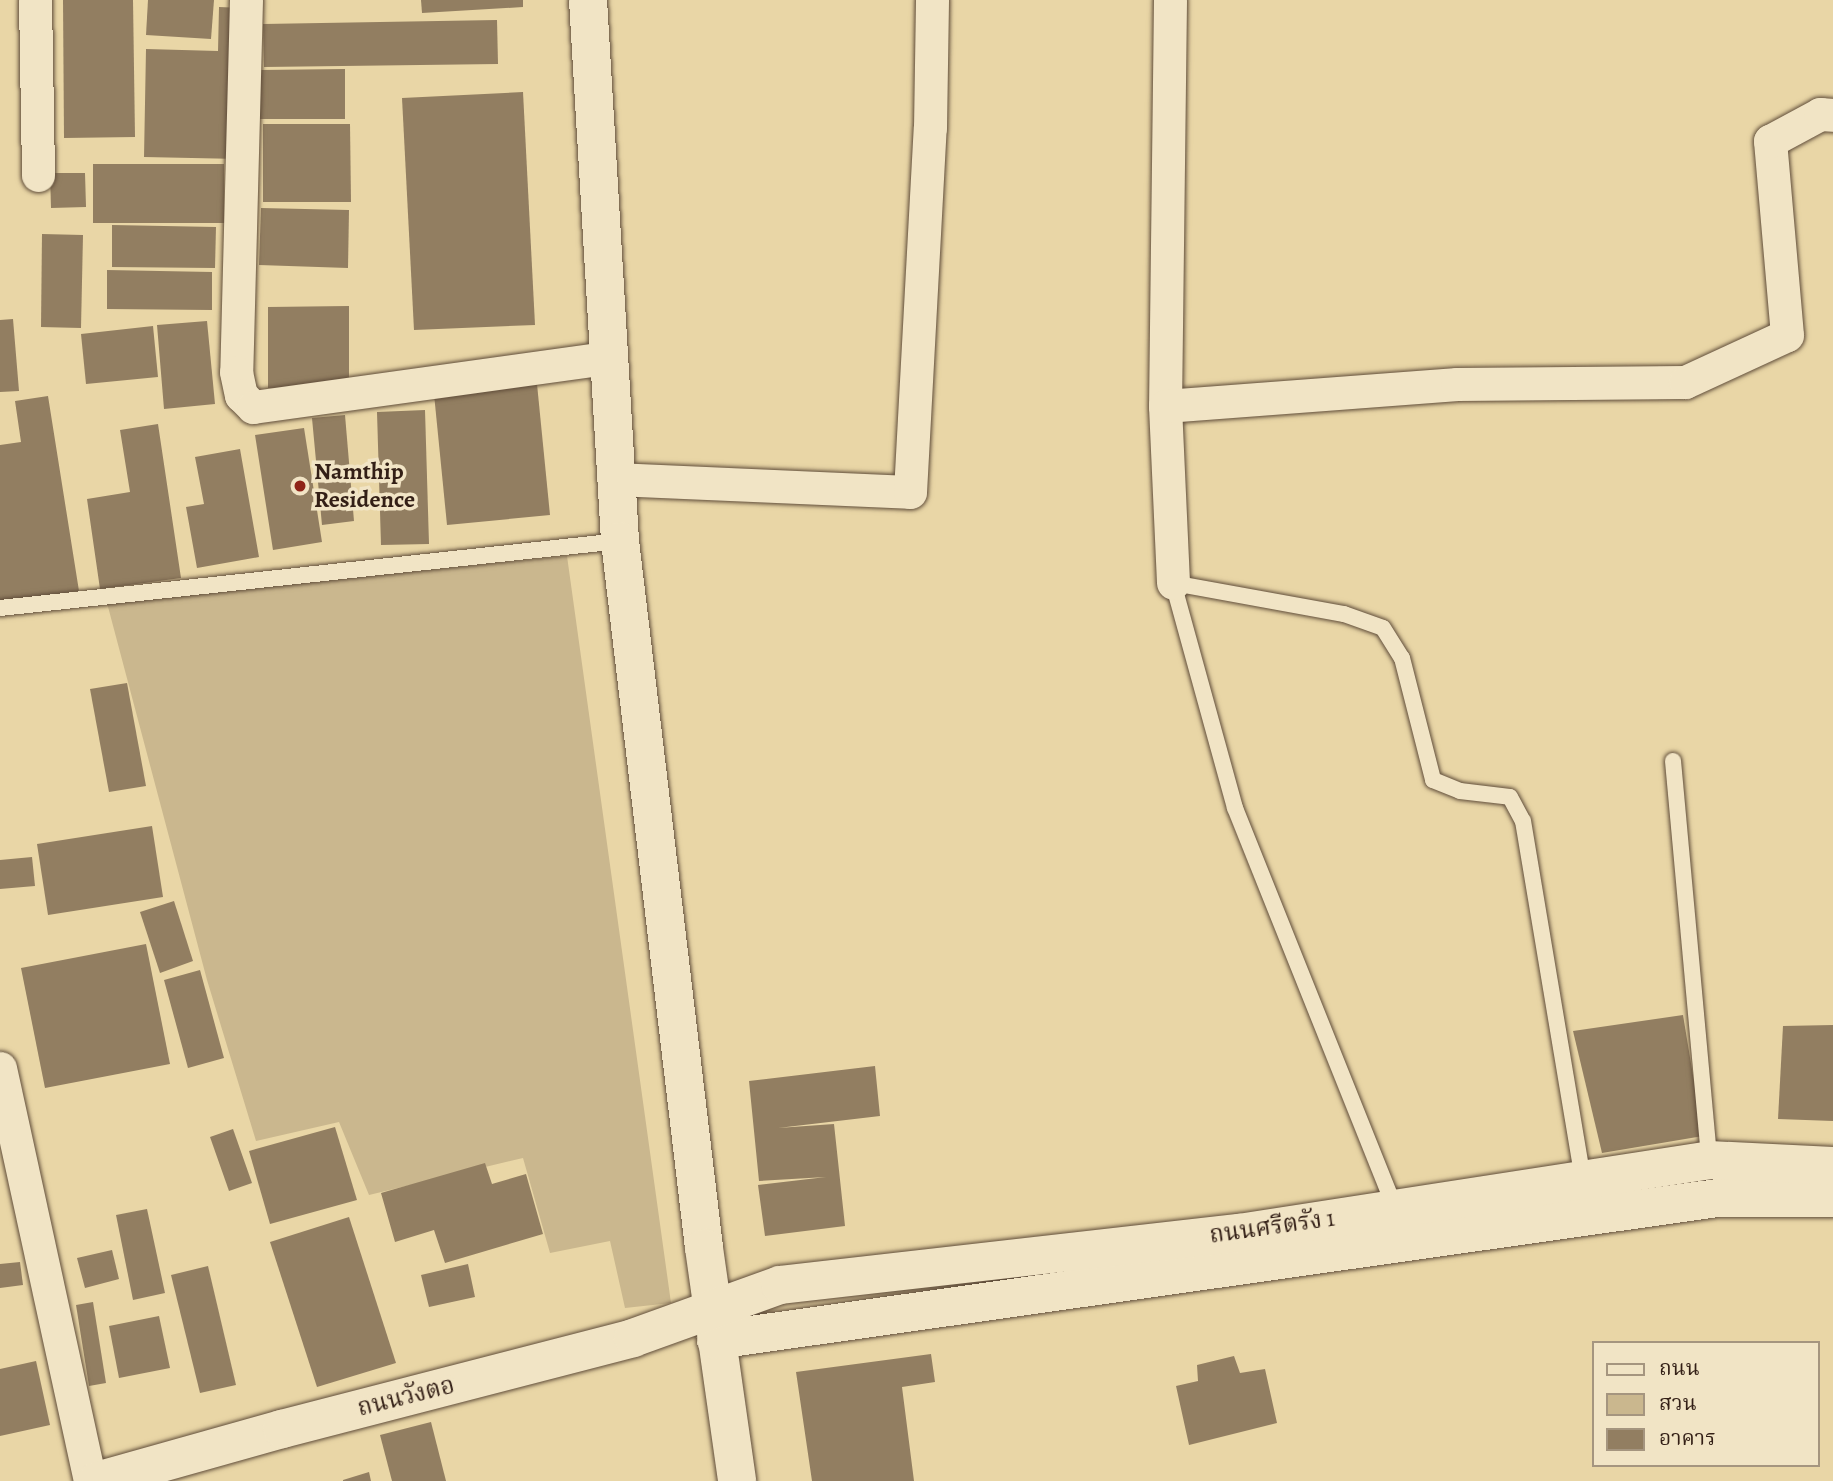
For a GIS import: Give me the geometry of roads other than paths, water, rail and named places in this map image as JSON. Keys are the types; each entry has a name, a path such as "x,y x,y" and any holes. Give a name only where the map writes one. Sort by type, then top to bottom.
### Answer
{"street":[{"path":"35,0 38,175"},
{"path":"246,0 236,372 241,395 253,407 607,358"},
{"path":"587,0 614,479 620,541 715,1325 737,1481"},
{"path":"614,479 910,492 930,128 932,0"},
{"path":"1170,0 1165,406 1173,583"},
{"path":"1165,406 1457,384 1685,382 1787,335 1770,141 1820,114 1833,115"},
{"path":"0,1068 90,1481"},
{"name":"ถนนศรีตรัง 1","path":"715,1325 780,1285 1239,1233 1709,1160 1833,1166"},
{"name":"ถนนศรีตรัง 1","path":"715,1325 1718,1198 1833,1198"},
{"name":"ถนนวังตอ","path":"97,1481 282,1429 633,1338 715,1325"}],"lane":[{"path":"0,608 620,541"},
{"path":"1395,1209 1235,808 1173,583 1344,614 1383,628 1402,659 1433,780 1460,790 1510,797 1523,821 1583,1181"},
{"path":"1673,761 1709,1160"}],"place":[{"name":"Namthip Residence","path":"300,486"}]}
